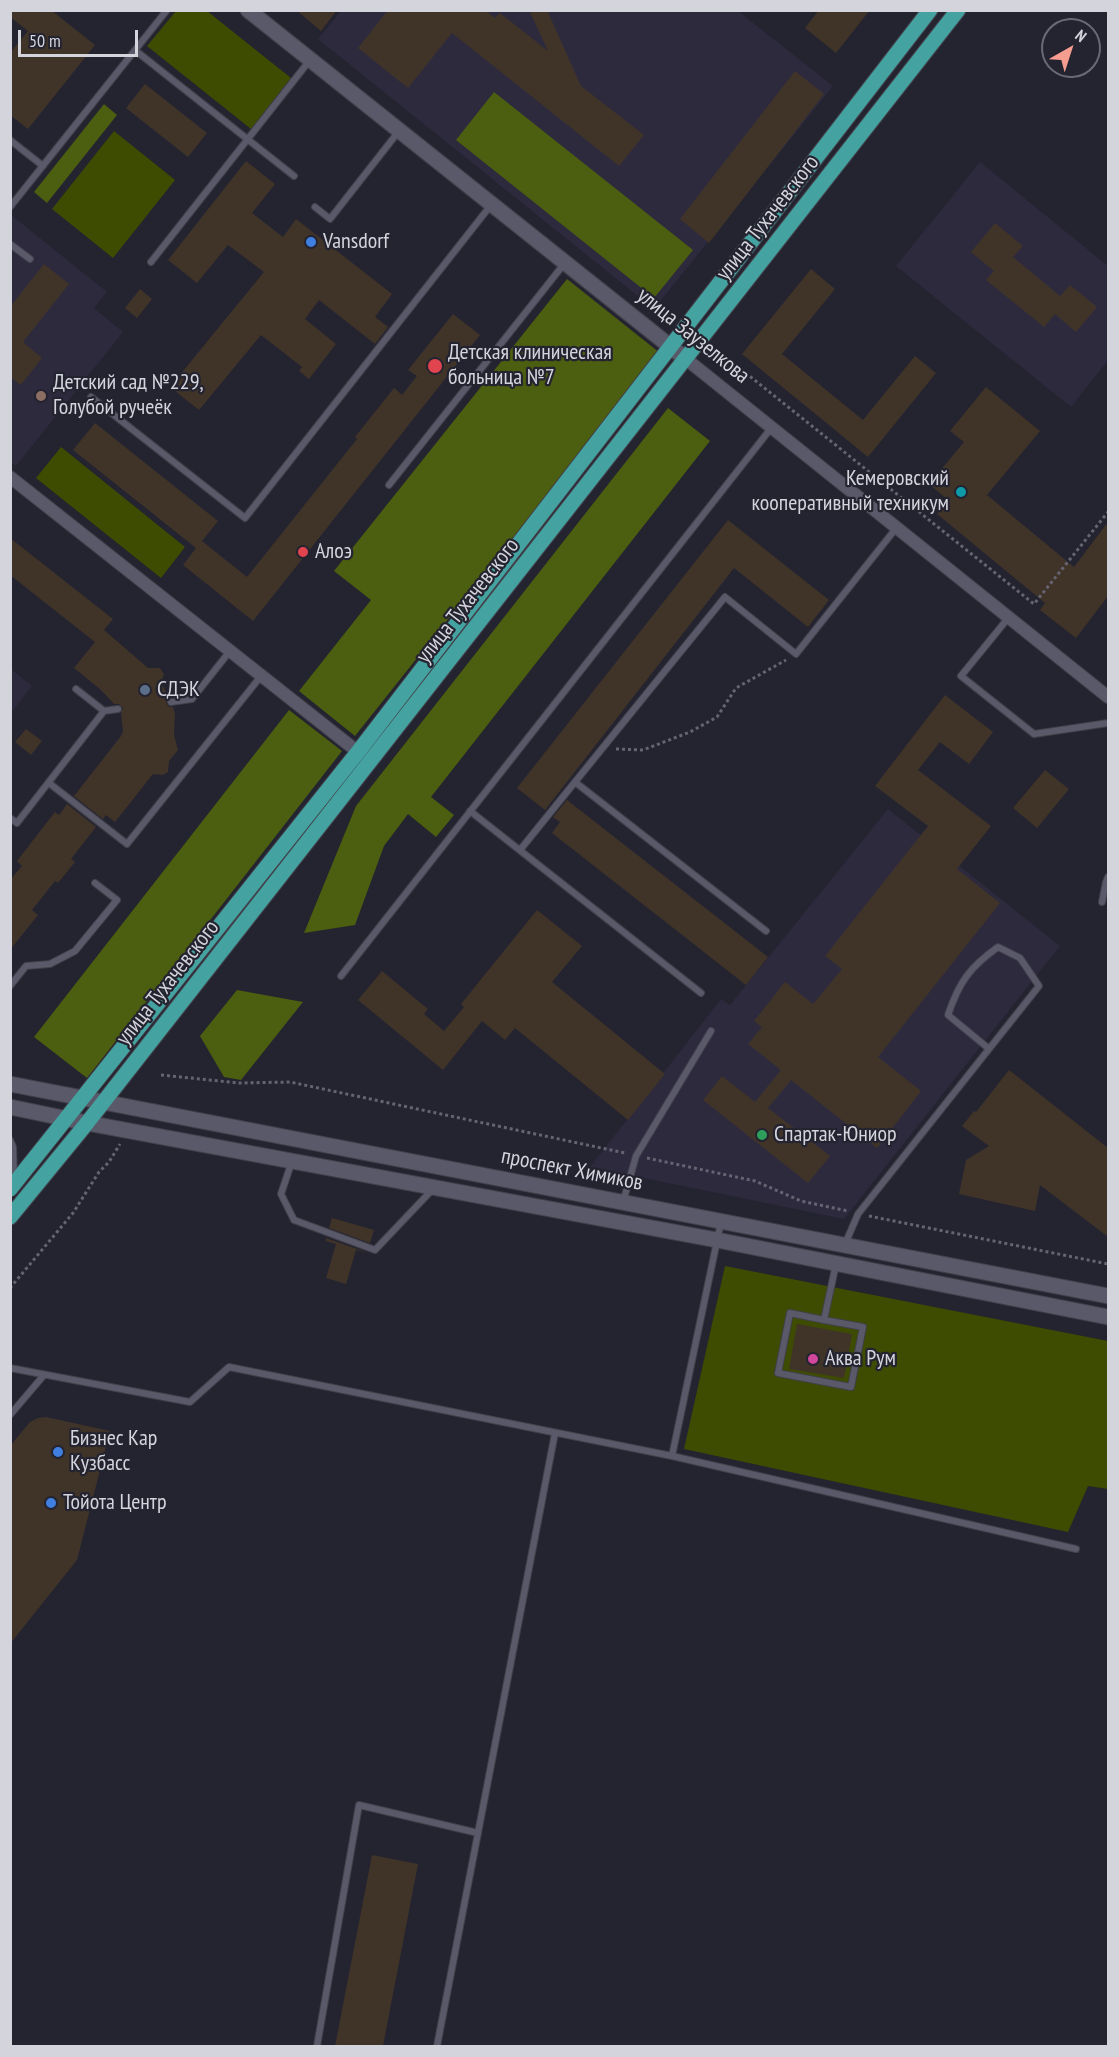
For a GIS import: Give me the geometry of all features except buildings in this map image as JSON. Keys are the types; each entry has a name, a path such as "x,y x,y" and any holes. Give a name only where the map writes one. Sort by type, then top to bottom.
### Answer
{"main road":[{"name":"улица Заузелкова","path":"248,10 687,359"},
{"name":"улица Тухачевского","path":"12,1187 358,752 930,10"},
{"name":"улица Тухачевского","path":"10,1217 104,1102 958,10"},
{"name":"проспект Химиков","path":"10,1084 1108,1296"},
{"name":"проспект Химиков","path":"10,1107 717,1240 1108,1317"}],"street":[{"name":"улица Заузелкова","path":"687,359 1108,697"},
{"path":"11,478 358,752"}],"lane":[{"path":"10,207 136,51 164,12"},
{"path":"136,51 294,176"},
{"path":"152,262 310,60"},
{"path":"315,207 330,219 400,131"},
{"path":"10,140 44,166"},
{"path":"91,397 246,518 491,205"},
{"path":"10,244 30,259"},
{"path":"389,485 565,263"},
{"path":"341,976 772,428"},
{"path":"520,850 725,597 796,654 897,527"},
{"path":"1009,617 961,676 1034,734 1108,723"},
{"path":"171,702 192,699 230,651"},
{"path":"49,783 127,844 261,676"},
{"path":"76,689 104,711"},
{"path":"10,818 17,823 104,711 118,709"},
{"path":"575,782 766,931"},
{"path":"470,811 701,993"},
{"path":"1102,902 1108,877"},
{"path":"10,986 27,966 50,964 75,951 117,900 95,883"},
{"path":"844,1246 858,1214 988,1048 1040,986 1020,957 998,947 978,962 956,991 948,1015 988,1048"},
{"path":"623,1202 636,1156 711,1031"},
{"path":"10,1140 13,1147 12,1187"},
{"path":"292,1160 281,1194 294,1220 375,1250 434,1187"},
{"path":"672,1456 721,1221"},
{"path":"824,1320 836,1263"},
{"path":"790,1313 824,1320 863,1327 851,1388 778,1373 790,1313"},
{"path":"10,1368 190,1402 229,1367 672,1456 1076,1549"},
{"path":"10,1415 44,1375"},
{"path":"437,2046 555,1433"},
{"path":"317,2046 359,1805 478,1833"}],"path":[{"path":"722,354 1034,604 1108,512"},
{"path":"602,748 643,750 690,732 717,717 736,688 796,654"},
{"path":"161,1075 239,1083 290,1082 755,1181 801,1201 858,1214 1108,1264"},
{"path":"10,1288 73,1213 123,1140"}],"shaded area":[{"path":"341,11 738,11 833,86 654,309 318,39"},
{"path":"980,162 1108,266 1108,360 1071,407 896,266"},
{"name":"Детский сад №229, Голубой ручеёк","path":"10,214 107,292 94,308 123,332 16,466 10,461"},
{"path":"11,669 32,686 11,713"},
{"path":"888,809 1060,946 844,1219 590,1167 721,999 730,1005"}],"green space":[{"path":"176,11 207,11 291,78 251,129 147,46"},
{"path":"494,92 693,250 654,298 456,140"},
{"path":"104,104 117,115 47,203 34,192"},
{"path":"114,131 175,180 113,258 52,209"},
{"path":"567,279 660,353 355,736 299,691 371,600 334,571"},
{"path":"668,408 710,441 431,797 454,815 436,837 408,814 384,846 355,925 304,933 356,806"},
{"path":"61,447 185,547 161,578 36,478"},
{"path":"289,710 342,751 87,1078 34,1037"},
{"path":"237,990 303,1002 241,1080 224,1077 200,1036"},
{"path":"725,1266 1108,1341 1108,1489 1088,1486 1068,1532 684,1449"}],"place":[{"name":"Vansdorf","path":"311,242"},
{"name":"Детская клиническая больница №7","path":"435,366"},
{"name":"Детский сад №229, Голубой ручеёк","path":"41,396"},
{"name":"Кемеровский кооперативный техникум","path":"961,492"},
{"name":"Алоэ","path":"303,552"},
{"name":"СДЭК","path":"145,690"},
{"name":"Спартак-Юниор","path":"762,1135"},
{"name":"Аква Рум","path":"813,1359"},
{"name":"Бизнес Кар Кузбасс","path":"58,1452"},
{"name":"Тойота Центр","path":"51,1503"}]}
